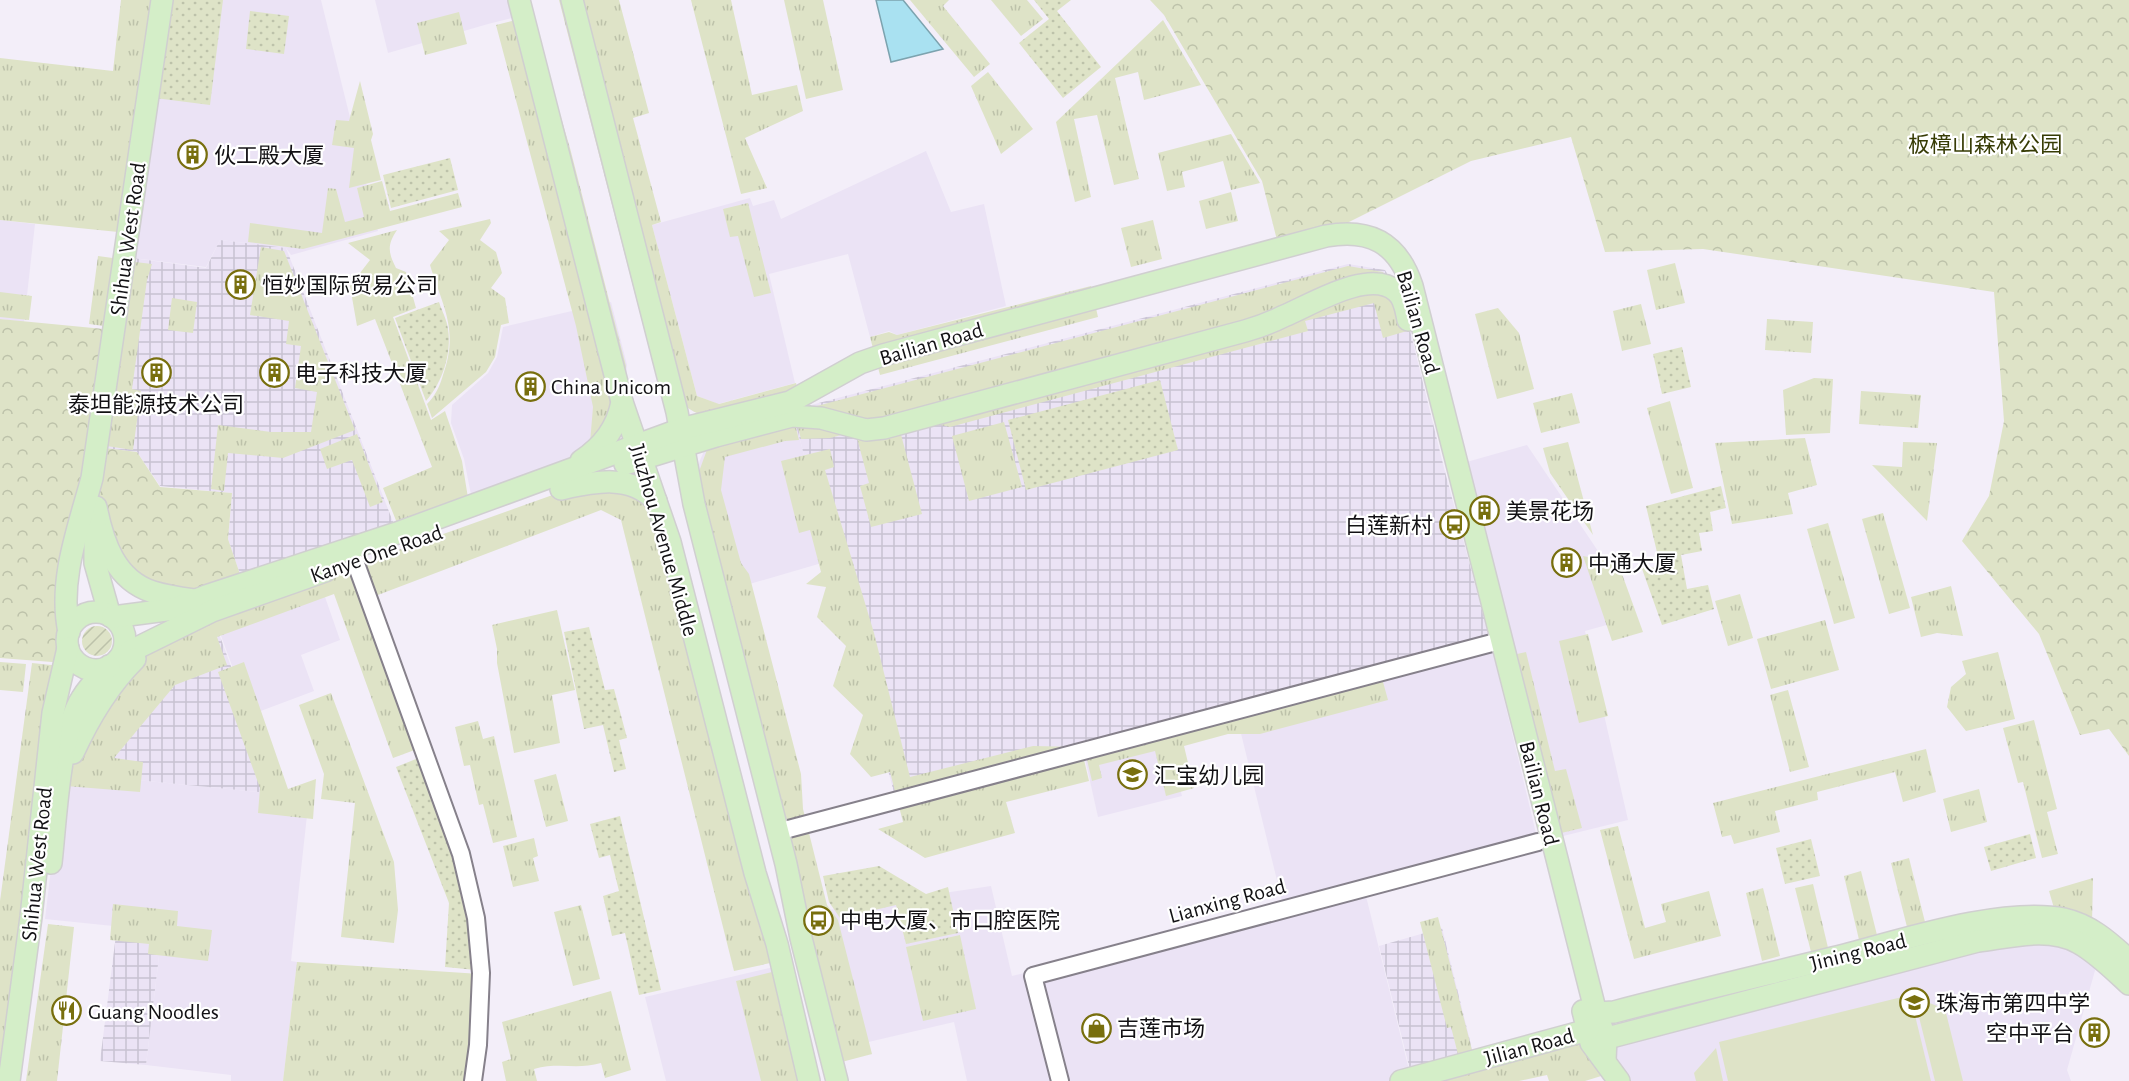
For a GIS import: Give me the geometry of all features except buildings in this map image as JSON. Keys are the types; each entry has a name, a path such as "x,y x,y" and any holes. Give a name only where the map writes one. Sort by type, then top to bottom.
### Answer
{"main road":[{"name":"Shihua West Road","path":"9,1081 32,910 53,713 69,640 64,612 67,581 72,551 92,478 162,0"},
{"name":"Jiuzhou Avenue Middle","path":"519,0 622,402 670,542 752,862 777,944 809,1081"},
{"name":"Jiuzhou Avenue Middle","path":"572,0 672,392 683,437 694,504 837,1081"},
{"name":"Bailian Road","path":"640,452 683,437 728,416 795,400 854,366 883,355 1326,236 1365,235 1386,244 1399,258 1412,286 1597,1037"},
{"name":"Bailian Road","path":"683,437 716,435 798,415 821,418 866,430 884,428 1245,331 1274,321 1324,297 1361,285 1386,286 1398,292 1404,303 1444,466 1492,643 1538,842 1597,1037 1619,1081"},
{"path":"672,392 689,411 699,415 728,416"},
{"path":"560,482 601,446 612,432 620,414 622,402"},
{"path":"694,504 696,476 700,460 706,447 716,435"},
{"name":"Kanye One Road","path":"113,663 131,651 212,611 355,561 640,452"},
{"name":"Shihua West Road","path":"92,478 96,507 95,563 111,616"},
{"path":"560,482 619,481 636,486 656,501"},
{"name":"Kanye One Road","path":"111,616 174,609 397,532 560,482"},
{"path":"96,507 101,531 112,559 121,572 151,592 195,601"},
{"path":"99,612 111,616 119,622 125,638 124,646 113,663 101,669 84,667 77,662 69,640 72,625 84,615 99,612"},
{"path":"59,792 72,754 97,708 124,670 142,652 168,632"},
{"name":"Shihua West Road","path":"23,1081 67,739 82,698 113,663"},
{"name":"Jining Road","path":"1597,1037 1614,1012 1929,933 1983,922 2033,916 2065,920 2090,927 2129,960"},
{"name":"Jining Road","path":"1597,1037 1978,941 2033,934 2057,935 2079,942 2129,984"},
{"name":"Jilian Road","path":"1401,1081 1597,1037"}],"street":[{"path":"355,561 461,854 476,918 481,974 478,1045 473,1081"},
{"path":"777,832 1492,643"},
{"name":"Lianxing Road","path":"1060,1081 1033,976 1538,842"}],"shaded area":[{"path":"162,0 321,0 378,231 291,255 286,248 220,240 206,267 125,257"},
{"path":"375,0 529,0 533,13 388,53"},
{"path":"926,151 951,212 984,204 1006,306 897,335 889,331 870,337 848,254 769,274 795,383 718,404 697,396 652,225 750,198 753,206 774,200 781,219"},
{"path":"0,220 35,224 24,322 0,319"},
{"path":"220,240 286,248 397,532 243,583 228,539 232,493 160,486 137,452 97,447 125,257 206,268"},
{"path":"1348,264 1385,270 1402,298 1491,644 897,804 792,410"},
{"path":"611,302 627,365 625,391 601,445 473,505 464,459 451,423 452,405 488,373 497,357 503,327"},
{"path":"792,410 832,560 712,595 696,476 700,460 706,447"},
{"path":"1527,445 1608,566 1621,621 1585,631 1628,820 1551,839 1456,465"},
{"path":"317,574 340,640 301,655 314,691 250,715 212,611"},
{"path":"211,612 278,794 66,773 142,653"},
{"path":"1491,644 1538,842 1364,888 1411,1078 1401,1081 967,1081 954,1022 830,1051 795,915 991,886 1012,976 1284,909 1236,713"},
{"name":"汇宝幼儿园","path":"1166,732 1182,796 1098,817 1084,754"},
{"path":"66,773 309,797 291,961 297,962 283,1081 231,1081 231,1075 146,1065 162,931 45,919 58,810"},
{"path":"117,927 162,931 146,1065 100,1061"},
{"path":"1442,928 1475,1061 1412,1078 1379,946"},
{"name":"珠海市第四中学","path":"2057,936 2096,967 2067,1070 2071,1081 1619,1081 1606,1039 1978,941"},
{"path":"782,965 808,1081 666,1081 645,997"}],"green space":[{"path":"121,0 161,0 128,233 0,220 0,58 113,71"},
{"path":"167,0 223,0 210,105 155,98"},
{"path":"559,0 619,0 649,113 633,118 661,222 652,225 697,396 719,404 796,383 799,397 699,414 681,402 668,386 649,348"},
{"path":"691,0 731,0 752,95 797,85 803,111 745,138 767,188 741,194"},
{"path":"784,0 823,0 843,90 806,99"},
{"path":"910,0 949,0 943,6 990,64 974,77"},
{"path":"991,0 1027,0 1043,19 1021,36"},
{"path":"1034,0 1071,0 1057,11 1101,67 1063,98 1019,43 1049,19"},
{"name":"板樟山森林公园","path":"1150,0 2129,0 2129,756 2109,729 2080,735 2039,634 1962,541 1989,496 2004,421 1994,292 1703,249 1605,252 1571,137 1471,161 1281,256 1262,181 1164,15"},
{"path":"250,11 289,16 284,54 246,49"},
{"path":"459,12 467,44 425,55 417,23"},
{"path":"531,16 570,148 626,366 618,414 590,443 593,407 576,326 496,25"},
{"path":"1163,20 1201,85 1144,100 1138,72 1115,78 1139,179 1114,185 1097,115 1074,119 1091,197 1075,202 1056,122"},
{"path":"988,72 1033,129 1001,154 971,86"},
{"path":"360,81 381,180 349,188 354,148 332,145 336,120 349,121"},
{"path":"1231,134 1260,183 1231,190 1223,161 1182,172 1185,187 1167,191 1158,153"},
{"path":"450,158 458,190 391,208 383,175"},
{"path":"382,181 390,211 458,193 462,207 303,249 248,242 250,223 322,233 328,188 336,189 345,222 364,217 357,188"},
{"path":"1231,192 1238,221 1206,229 1199,201"},
{"path":"748,203 771,293 754,297 738,236 730,237 723,209"},
{"path":"490,219 491,223 480,240 496,252 502,273 491,288 505,298 509,323 501,325 495,357 486,372 432,418 427,404 440,383 450,345 444,306 430,265 449,240 439,231"},
{"path":"1153,220 1162,259 1131,267 1121,228"},
{"path":"397,230 390,244 390,253 396,268 406,272 416,308 393,317 431,420 445,411 462,461 469,504 399,528 383,488 432,467 375,319 357,326 350,286 370,260 348,243"},
{"path":"261,247 284,251 355,430 283,458 228,453 224,491 211,489 218,425 271,432 311,432 317,392 295,388 301,346 286,344 289,321 250,315"},
{"path":"98,256 120,259 111,327 89,324"},
{"path":"127,261 152,264 147,280 132,389 141,391 133,450 100,445"},
{"path":"1675,263 1685,303 1656,310 1647,270"},
{"path":"1348,266 1383,272 1400,299 1407,331 1383,338 1374,303 1305,321 1308,331 950,427 907,418 830,438 801,439 794,412"},
{"path":"1091,286 1098,317 880,375 870,337 889,332 897,335"},
{"path":"0,292 32,296 29,320 0,317"},
{"path":"172,298 197,302 193,333 168,330"},
{"path":"439,302 449,339 447,358 437,386 426,401 395,318"},
{"path":"1641,304 1651,344 1622,351 1613,311"},
{"path":"1498,308 1519,333 1534,389 1497,399 1475,314"},
{"path":"0,319 114,330 97,447 137,452 160,487 232,493 228,539 243,583 195,600 151,591 113,559 93,478 65,663 0,658"},
{"path":"1767,319 1813,322 1811,353 1765,350"},
{"path":"1682,347 1691,387 1662,394 1653,354"},
{"path":"1814,378 1833,379 1830,433 1786,435 1783,390"},
{"path":"1160,380 1178,450 1026,490 1008,420"},
{"path":"1861,391 1921,395 1918,428 1859,424"},
{"path":"1572,393 1580,423 1541,433 1533,403"},
{"path":"1670,401 1693,488 1671,494 1647,408"},
{"path":"792,412 799,440 785,441 725,457 721,490 741,563 749,574 801,774 803,809 827,905 838,920 872,1054 834,1064 697,477 708,447"},
{"path":"1004,422 1022,487 969,501 952,436"},
{"path":"899,427 922,514 871,527 860,486 869,483 857,438"},
{"path":"357,434 383,502 370,507 352,460 327,469 320,449"},
{"path":"1805,438 1817,485 1788,493 1793,514 1732,524 1715,443"},
{"path":"1568,442 1593,535 1550,473 1543,448"},
{"path":"1903,442 1937,443 1927,521 1872,465 1902,467"},
{"path":"830,449 834,467 825,470 874,633 910,777 1033,746 1081,747 1089,781 1006,802 1015,833 925,858 878,829 903,822 890,772 871,777 850,754 863,715 833,686 846,646 817,617 826,587 806,584 821,572 810,530 799,533 781,461"},
{"path":"596,485 649,500 775,962 734,971 621,520 601,510 370,598 359,564 561,492"},
{"path":"1721,486 1726,508 1710,512 1713,531 1699,533 1702,551 1681,555 1687,589 1708,585 1714,609 1662,625 1641,566 1661,569 1646,506"},
{"path":"1883,513 1910,608 1889,614 1862,519"},
{"path":"1828,523 1855,618 1834,624 1807,529"},
{"path":"1583,556 1618,563 1643,632 1612,641"},
{"path":"353,567 420,748 393,758 334,594 217,637 227,665 175,685 114,758 143,762 140,792 66,786 77,756 128,672 170,636 207,618"},
{"path":"1951,586 1963,636 1937,633 1921,637 1911,597"},
{"path":"1740,594 1753,638 1728,646 1715,601"},
{"path":"557,610 575,690 552,695 560,743 514,753 492,625"},
{"path":"1825,620 1839,670 1771,689 1757,639"},
{"path":"97,626 108,630 112,641 108,652 97,656 86,652 82,641 86,630"},
{"path":"589,627 605,690 614,689 627,738 619,740 626,769 614,772 603,725 584,729 564,632"},
{"path":"1588,634 1608,716 1579,723 1559,641"},
{"path":"1526,652 1555,771 1566,769 1582,828 1553,835 1508,656"},
{"path":"1998,652 2015,719 1966,731 1947,707 1951,687 1966,674 1962,661"},
{"path":"0,662 26,664 23,692 0,690"},
{"path":"244,662 288,789 316,779 313,819 258,813 260,788 218,672"},
{"path":"32,663 61,666 0,1081 0,901"},
{"path":"1380,671 1388,700 1260,734 1228,734 1184,746 1194,788 1166,796 1155,751 1099,765 1102,778 1092,781 1084,747"},
{"path":"1788,690 1809,767 1790,772 1770,695"},
{"path":"331,693 394,862 398,910 394,943 341,937 355,803 321,799 324,774 299,705"},
{"path":"2034,720 2057,809 2047,812 2058,854 2042,858 2023,782 2018,783 2003,728"},
{"path":"478,721 483,739 494,736 517,837 493,843 483,804 479,805 470,765 464,766 455,727"},
{"path":"1926,749 1936,792 1903,802 1895,772 1817,792 1818,800 1775,811 1780,832 1734,844 1731,835 1722,837 1713,803"},
{"path":"421,757 459,854 476,970 445,967 449,903 396,767"},
{"path":"556,774 568,821 546,827 534,780"},
{"path":"1979,789 1987,822 1951,832 1943,799"},
{"path":"620,816 661,990 639,995 625,933 612,936 603,896 619,891 610,855 599,858 590,824"},
{"path":"1618,826 1645,928 1666,922 1661,904 1709,891 1721,936 1634,959 1600,830"},
{"path":"2030,834 2036,858 1991,871 1984,847"},
{"path":"534,838 538,856 533,858 539,881 513,887 503,846"},
{"path":"1811,839 1820,876 1785,884 1776,848"},
{"path":"1909,858 1926,926 1908,931 1891,863"},
{"path":"879,866 926,894 948,887 958,933 906,944 896,905 840,918 829,902 823,876"},
{"path":"1861,871 1878,939 1860,944 1844,876"},
{"path":"2093,878 2092,924 2056,915 2049,891"},
{"path":"1813,884 1829,952 1812,956 1795,888"},
{"path":"1763,888 1780,956 1762,961 1746,893"},
{"path":"113,904 178,911 177,926 212,930 208,961 148,954 149,944 110,940"},
{"path":"581,905 600,979 573,986 554,912"},
{"path":"1438,917 1474,1058 1460,1062 1451,1027 1447,1028 1420,922"},
{"path":"48,924 74,927 57,1081 26,1081"},
{"path":"960,935 976,1009 923,1021 906,947"},
{"path":"297,962 480,974 473,1081 283,1081"},
{"path":"776,971 803,1081 761,1081 736,981"},
{"path":"611,991 631,1070 605,1078 601,1063 584,1066 552,1066 534,1069 537,1081 506,1081 502,1062 511,1059 502,1022"},
{"path":"1910,995 1931,1081 1728,1081 1719,1042"},
{"path":"1914,997 1945,1009 1963,1081 1935,1081"},
{"path":"1586,1033 1611,1073 1585,1081 1549,1081 1547,1075 1519,1081 1413,1081"},
{"path":"1716,1048 1723,1081 1696,1081 1694,1073"}],"water":[{"path":"876,0 903,0 943,49 891,62"}],"place":[{"name":"伙工殿大厦","path":"193,155"},
{"name":"恒妙国际贸易公司","path":"241,285"},
{"name":"泰坦能源技术公司","path":"156,372"},
{"name":"电子科技大厦","path":"274,373"},
{"name":"China Unicom","path":"530,386"},
{"name":"美景花场","path":"1485,511"},
{"name":"白莲新村","path":"1454,525"},
{"name":"中通大厦","path":"1567,563"},
{"name":"汇宝幼儿园","path":"1133,775"},
{"name":"中电大厦、市口腔医院","path":"819,920"},
{"name":"珠海市第四中学","path":"1915,1003"},
{"name":"Guang Noodles","path":"67,1011"},
{"name":"吉莲市场","path":"1096,1028"},
{"name":"空中平台","path":"2095,1033"}]}
